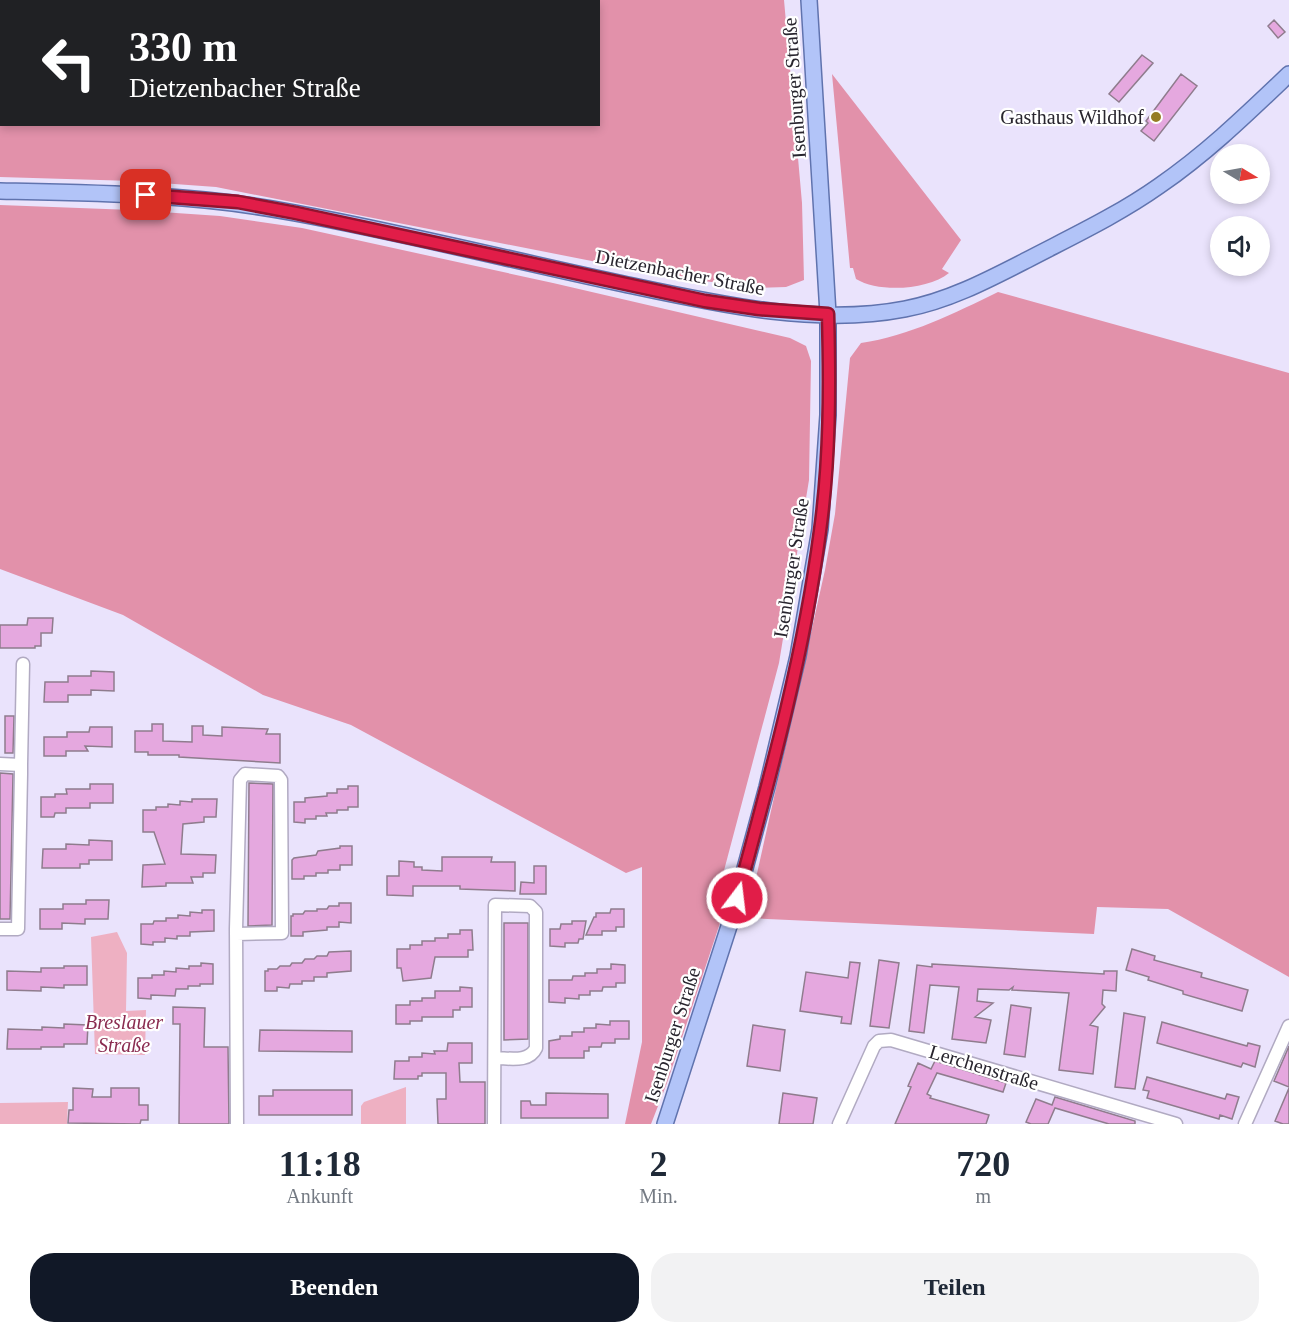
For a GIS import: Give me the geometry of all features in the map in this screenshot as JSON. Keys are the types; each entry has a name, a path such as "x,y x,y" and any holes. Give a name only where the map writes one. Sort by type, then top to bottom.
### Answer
{"main road":[{"name":"Isenburger Straße","path":"665,1124 731,920 767,787 798,656 816,563 824,491 829,405 828,314 808,0"},
{"name":"Dietzenbacher Straße","path":"0,190 146,195 238,202 351,224 696,299 759,309 828,314 885,312 920,306 970,288 1135,202 1210,148 1289,74"}],"street":[{"path":"0,929 18,929 22,664"},
{"path":"0,764 21,765"},
{"path":"237,934 282,933 281,780 278,776 245,774 240,780 237,934 237,1124"},
{"path":"495,1058 527,1058 535,1052 536,1048 536,912 530,906 495,905 495,1058 495,1124"},
{"path":"1245,1124 1289,1026"},
{"name":"Lerchenstraße","path":"839,1124 874,1046 879,1041 891,1040 1176,1124"}],"green space":[{"name":"Breslauer Straße","path":"117,932 127,953 126,1011 146,1010 145,1055 95,1054 91,937"},
{"path":"406,1087 406,1124 361,1124 361,1106 364,1102"},
{"path":"68,1102 67,1124 0,1124 0,1103"}],"shaded area":[{"path":"600,0 784,0 802,203 804,280 786,287 758,288 673,277 216,187 133,181 0,177 0,126 600,126"},
{"path":"832,74 961,240 942,269 949,273 940,279 916,286 890,288 856,279 853,268 850,268"},
{"path":"0,205 220,216 302,228 790,338 806,346 811,361 809,480 779,663 713,912 721,920 667,1083 651,1124 625,1124 642,1042 642,867 626,873 351,725 263,695 123,615 0,569"},
{"path":"998,292 1289,373 1289,977 1168,909 1097,907 1094,934 747,918 825,570 835,514 850,358 861,343 914,329 948,316"}],"building":[{"path":"1274,20 1285,32 1278,38 1268,26"},
{"path":"1142,55 1153,63 1119,102 1109,94"},
{"path":"1181,74 1197,86 1154,141 1141,131"},
{"path":"28,618 53,618 52,633 41,633 41,646 0,648 0,625 27,625"},
{"path":"91,671 114,672 114,691 91,690 91,695 68,695 68,702 44,702 45,682 68,682 68,676 91,676"},
{"path":"5,716 14,716 13,753 5,753"},
{"path":"152,724 163,724 163,741 192,742 192,726 203,726 203,735 222,736 222,727 268,729 266,734 280,734 280,763 179,757 179,755 148,755 148,752 135,752 135,731 152,731"},
{"path":"90,727 112,727 112,747 85,746 88,751 66,751 66,756 44,756 44,737 67,737 67,732 89,732"},
{"path":"0,773 13,774 10,919 0,919"},
{"path":"249,783 273,784 272,925 248,926"},
{"path":"90,784 113,784 113,803 90,803 90,808 66,808 66,813 55,813 54,817 41,817 41,797 67,794 66,789 90,789"},
{"path":"348,786 358,786 358,807 337,810 337,813 326,813 327,816 316,816 316,819 305,819 305,823 294,822 294,802 305,802 305,798 327,796 327,793 337,793 337,789 348,789"},
{"path":"192,799 217,799 216,817 204,817 204,822 183,824 181,854 216,855 215,873 203,873 203,877 191,877 193,883 166,883 166,886 142,887 143,865 165,864 154,832 143,832 143,810 156,810 156,807 168,807 168,804 180,805 180,801 192,802"},
{"path":"89,840 112,841 112,860 89,860 89,864 80,864 80,868 42,868 43,849 66,849 66,844 89,845"},
{"path":"340,846 352,846 352,865 340,865 340,870 316,873 316,876 304,876 304,879 292,879 292,860 294,858 316,855 318,851 340,848"},
{"path":"442,857 492,857 491,862 515,862 515,891 460,889 460,886 413,886 413,896 387,895 387,876 399,876 399,861 414,862 414,867 422,867 422,870 442,871"},
{"path":"534,866 546,866 546,894 520,894 521,882 534,883"},
{"path":"86,900 109,900 108,919 85,919 85,924 62,923 62,929 40,929 40,909 63,909 63,904 86,904"},
{"path":"339,903 351,903 351,923 339,922 339,927 303,932 303,936 291,936 291,916 293,914 327,909 329,906 339,906"},
{"path":"611,909 624,909 624,927 616,927 616,931 602,931 602,935 586,935 596,913 610,913"},
{"path":"202,910 214,910 214,931 190,932 190,936 177,936 177,939 165,938 165,942 153,942 153,945 141,944 141,924 166,921 166,918 178,918 178,915 190,916 190,912 202,913"},
{"path":"572,921 586,921 583,939 579,939 578,943 565,943 565,947 550,946 550,929 560,929 561,924 572,924"},
{"path":"504,923 528,923 528,1039 504,1040"},
{"path":"460,930 472,930 473,950 468,950 468,957 435,957 431,978 403,981 401,968 397,968 397,949 410,949 410,945 422,945 422,941 435,941 435,938 448,938 448,934 460,934"},
{"path":"1132,949 1155,956 1154,960 1202,973 1201,977 1248,990 1242,1011 1183,994 1183,991 1126,970"},
{"path":"351,951 351,971 327,973 327,977 314,977 314,981 290,984 289,988 277,987 277,991 265,991 265,971 268,969 302,963 305,959 327,956 329,952"},
{"path":"879,960 899,963 889,1028 870,1026"},
{"path":"850,962 860,963 851,1024 841,1023 842,1017 800,1011 806,972 848,978"},
{"path":"201,963 213,964 213,984 176,989 175,996 151,995 151,999 138,998 138,978 152,978 152,975 164,975 164,971 176,972 176,968 189,969 189,966 201,966"},
{"path":"611,964 625,965 625,983 616,983 616,987 603,987 602,991 590,991 590,995 579,995 579,999 565,998 565,1003 549,1002 549,980 572,980 573,976 597,973 597,969 611,969"},
{"path":"932,964 1104,974 1104,971 1117,971 1116,991 1103,990 1102,1004 1105,1007 1090,1025 1098,1027 1093,1074 1059,1070 1069,993 1012,990 1013,987 1009,990 978,989 977,1001 993,1003 975,1017 991,1020 986,1043 952,1039 959,987 930,985 924,1033 909,1031 917,965 932,967"},
{"path":"64,966 87,966 87,985 64,985 64,988 41,987 41,991 7,990 7,971 41,972 41,968 64,968"},
{"path":"460,987 472,988 472,1007 460,1007 460,1010 453,1010 453,1017 422,1017 422,1021 396,1024 396,1005 410,1005 410,1001 435,998 435,991 460,991"},
{"path":"1011,1005 1031,1008 1025,1057 1004,1054"},
{"path":"173,1007 205,1008 204,1047 228,1047 229,1124 179,1124 180,1024 173,1024"},
{"path":"1124,1013 1145,1017 1135,1089 1115,1087"},
{"path":"610,1021 629,1021 629,1039 615,1039 615,1043 602,1043 601,1047 589,1047 589,1051 584,1051 584,1058 549,1058 549,1041 560,1039 560,1036 572,1036 572,1032 584,1032 584,1028 596,1028 596,1024 610,1025"},
{"path":"1162,1022 1247,1046 1248,1043 1260,1046 1255,1067 1243,1063 1241,1067 1157,1043"},
{"path":"64,1024 88,1025 87,1044 64,1044 64,1047 41,1047 41,1049 7,1049 8,1029 42,1030 42,1027 64,1028"},
{"path":"753,1025 785,1030 780,1071 747,1066"},
{"path":"260,1030 352,1031 352,1052 259,1051"},
{"path":"448,1043 472,1043 472,1063 459,1063 460,1082 485,1082 485,1124 438,1124 437,1099 446,1099 446,1073 422,1073 418,1079 394,1079 395,1061 409,1061 409,1057 422,1057 422,1053 435,1054 434,1051 447,1051"},
{"path":"1289,1046 1289,1087 1274,1081"},
{"path":"935,1061 1006,1083 1003,1092 937,1073 927,1094 931,1096 930,1098 989,1115 986,1124 895,1124 911,1087 908,1086 918,1063 931,1069"},
{"path":"1147,1077 1225,1099 1227,1094 1239,1097 1232,1119 1220,1115 1219,1119 1147,1098 1149,1091 1143,1090"},
{"path":"73,1088 93,1089 92,1097 111,1097 111,1088 139,1088 139,1105 148,1105 148,1120 141,1120 140,1124 68,1123 69,1110 73,1110"},
{"path":"1289,1088 1289,1124 1283,1124 1275,1121"},
{"path":"273,1090 352,1090 352,1115 259,1115 259,1096 273,1096"},
{"path":"546,1093 608,1094 608,1118 521,1118 521,1101 530,1101 531,1105 546,1105"},
{"path":"783,1093 817,1098 813,1124 779,1124"},
{"path":"1055,1097 1135,1121 1135,1124 1109,1124 1055,1108 1048,1124 1026,1122 1036,1099 1052,1105"}],"place":[{"name":"Gasthaus Wildhof","path":"1156,117"}],"route":[{"path":"146,195 238,202 351,224 705,301 759,309 828,314 827,452 816,563 798,656 767,787 737,898"}]}
